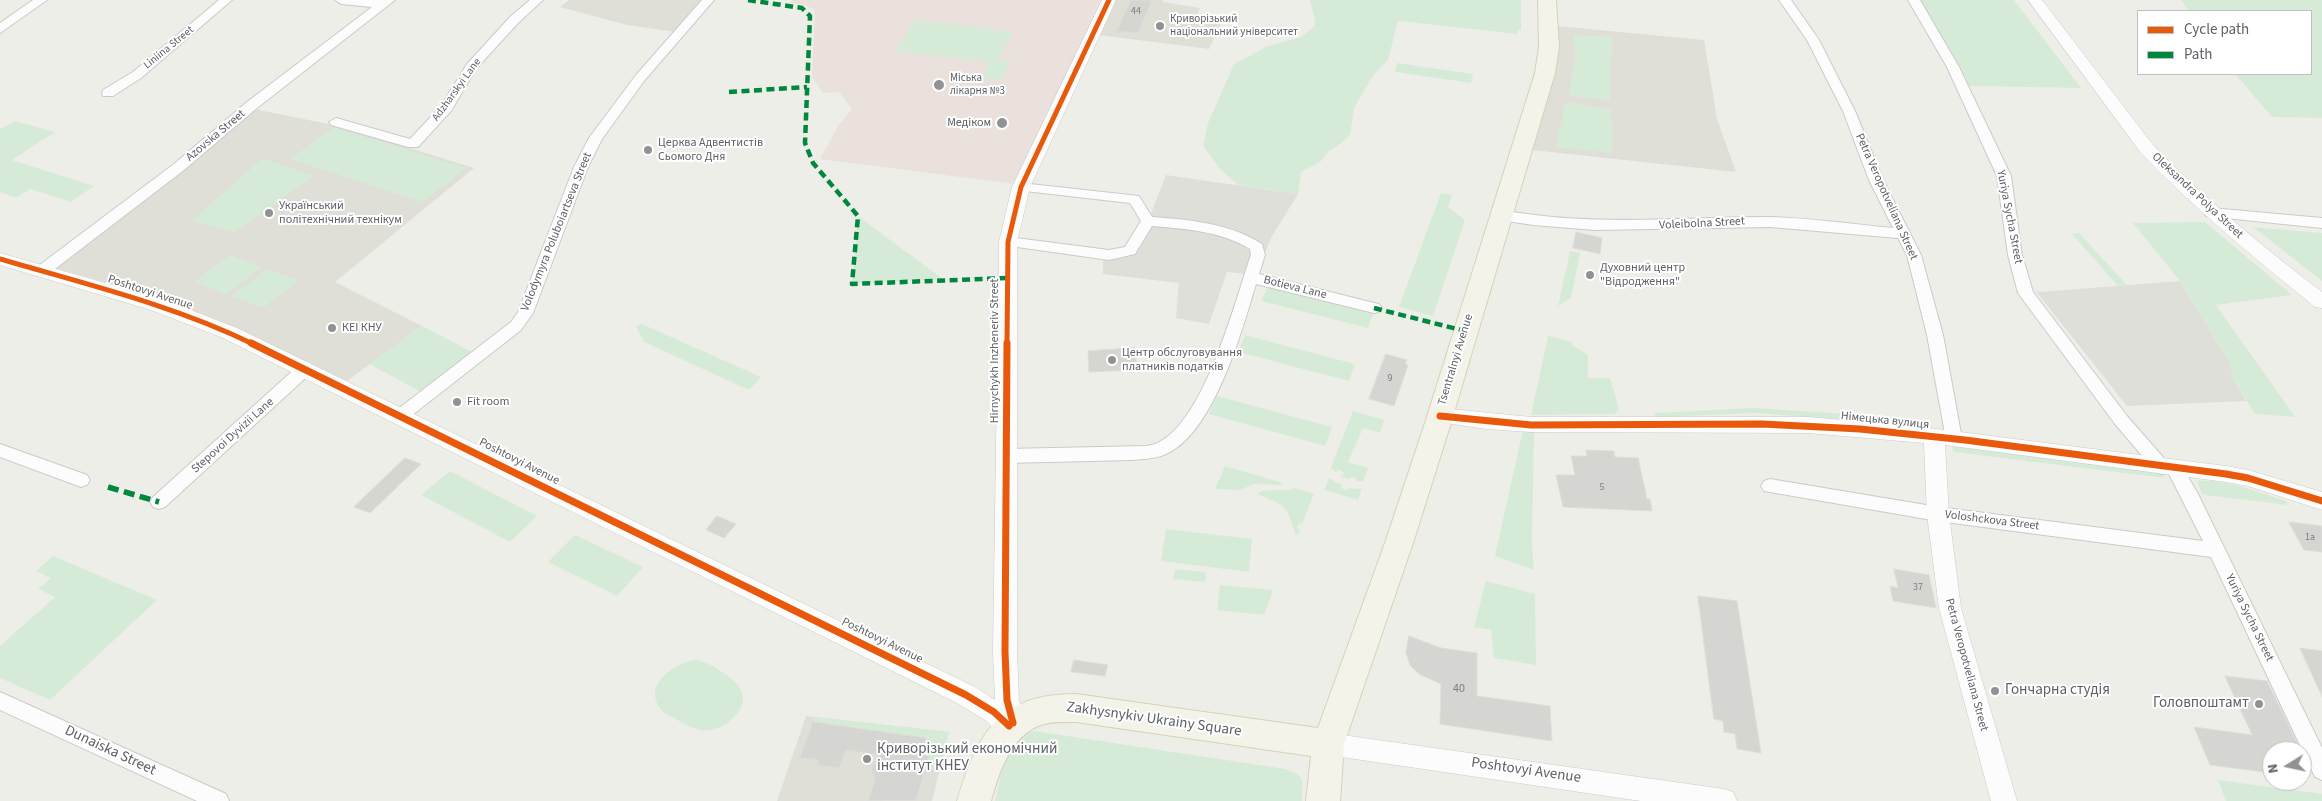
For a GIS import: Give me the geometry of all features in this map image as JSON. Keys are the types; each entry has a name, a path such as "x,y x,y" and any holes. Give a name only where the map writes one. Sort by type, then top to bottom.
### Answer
{"main road":[{"name":"Tsentralnyi Avenue","path":"1328,744 1400,540 1546,73 1549,47 1547,0"},
{"name":"Zakhysnykiv Ukrainy Square","path":"1011,725 1036,712 1062,706 1328,744"},
{"path":"974,801 989,758 998,740 1011,725"},
{"path":"1323,801 1328,744"}],"street":[{"path":"0,29 41,0"},
{"name":"Liniina Street","path":"108,93 136,75 226,0"},
{"path":"341,0 386,3"},
{"name":"Adzharskyi Lane","path":"336,122 413,144 446,108 471,67 514,20 537,0"},
{"name":"Volodymyra Poluboiartseva Street","path":"400,416 516,326 525,313 581,167 596,138 640,78 708,0"},
{"name":"Hirnychykh Inzheneriv Street","path":"1011,725 1007,700 1005,652 1008,242 1022,188 1109,0"},
{"name":"Petra Veropotveliana Street","path":"1785,0 1813,40 1849,111 1876,180 1914,255 1935,334 1944,438 1938,514 1950,608 2004,801"},
{"name":"Yuriya Sycha Street","path":"1914,0 1953,67 1997,158 2007,193 2015,255 2026,293 2121,420 2168,468 2191,497 2322,770"},
{"name":"Oleksandra Polya Street","path":"2035,0 2147,149 2211,212 2322,302"},
{"name":"Azovska Street","path":"42,271 172,172 252,105 386,3"},
{"path":"1008,242 1109,255 1120,254 1130,251 1148,221 1134,199 1022,188"},
{"path":"2211,212 2322,223"},
{"name":"Voleibolna Street","path":"1501,215 1571,226 1635,228 1750,222 1790,223 1903,234"},
{"name":"Botieva Lane","path":"1148,221 1212,227 1250,242 1257,247 1258,255 1250,277 1374,308"},
{"name":"Poshtovyi Avenue","path":"0,259 158,305 230,333 966,695 1011,725"},
{"path":"1006,456 1140,453 1161,450 1167,446 1182,434 1197,415 1235,325 1250,277"},
{"name":"Stepovoi Dyvizii Lane","path":"158,502 305,369"},
{"name":"Німецька вулиця","path":"1440,416 1519,425 1808,425 1886,431 2248,478 2322,501"},
{"path":"0,450 82,480"},
{"name":"Voloshckova Street","path":"1770,486 1938,514 2216,550"},
{"name":"Dunaiska Street","path":"0,701 219,801"},
{"name":"Poshtovyi Avenue","path":"1328,744 1724,801"}],"shaded area":[{"path":"569,0 702,0 675,32 627,25 560,7"},
{"name":"Міська лікарня №3","path":"792,0 1100,0 1015,184 820,159 838,126 852,109 839,92 823,93 812,77 815,10 805,5 790,3"},
{"name":"Криворізький національний університет","path":"1114,0 1163,0 1163,2 1200,8 1197,15 1223,18 1209,49 1098,35"},
{"path":"1557,26 1704,40 1717,119 1736,172 1532,150 1542,112"},
{"name":"Український політехнічний технікум","path":"249,108 338,126 474,168 335,282 422,326 347,381 241,331 158,297 48,266"},
{"path":"1166,175 1298,194 1272,236 1256,275 1227,272 1209,324 1176,318 1179,283 1103,274 1103,255 1120,254 1148,221"},
{"path":"2180,281 2230,363 2234,380 2246,401 2127,406 2035,290 2040,292"},
{"name":"Криворізький економічний інститут КНЕУ","path":"806,716 949,732 932,801 777,801"}],"green space":[{"path":"1310,0 1521,0 1521,30 1518,30 1518,34 1398,21 1388,60 1374,74 1354,108 1350,135 1328,152 1321,161 1301,172 1298,194 1238,185 1220,169 1203,146 1208,123 1234,64 1268,46 1301,37 1314,26 1315,21"},
{"path":"1920,0 2014,0 2081,88 1969,86"},
{"path":"2181,0 2322,0 2322,118 2272,117 2236,75 2312,75 2312,10 2188,10"},
{"path":"914,20 1013,32 998,60 1011,62 1001,80 982,78 990,62 896,51"},
{"path":"1574,35 1612,37 1610,100 1568,96 1575,62"},
{"path":"1397,63 1473,74 1471,83 1395,72"},
{"path":"1566,102 1611,109 1612,153 1555,147"},
{"path":"15,121 55,132 12,160 94,186 71,202 30,189 16,198 0,192 0,129"},
{"path":"335,127 466,168 423,202 290,159"},
{"path":"263,158 314,176 235,232 191,221"},
{"path":"1441,193 1452,195 1448,207 1465,220 1433,316 1399,307"},
{"path":"858,216 943,279 852,284"},
{"path":"2205,222 2292,295 2216,305 2295,417 2255,414 2234,380 2230,363 2180,281 2133,223"},
{"path":"2253,227 2322,233 2322,281"},
{"path":"2080,233 2127,285 2118,286 2072,234"},
{"path":"1570,251 1580,253 1571,298 1558,306"},
{"path":"230,255 262,267 226,294 194,282"},
{"path":"267,269 299,280 263,308 231,296"},
{"path":"1268,286 1374,312 1368,328 1261,301"},
{"path":"642,324 761,377 749,390 644,342 636,326"},
{"path":"422,326 478,355 427,395 369,364"},
{"path":"1245,335 1355,364 1349,381 1238,352"},
{"path":"1548,336 1572,342 1572,345 1588,355 1588,378 1610,378 1619,409 1615,414 1531,415"},
{"path":"1217,396 1332,427 1325,446 1209,414"},
{"path":"1754,408 1848,414 1849,420 1755,413 1655,417 1654,413"},
{"path":"1353,411 1384,420 1380,433 1363,428 1348,462 1368,468 1363,481 1356,481 1356,478 1341,477 1344,473 1339,470 1336,472 1331,468"},
{"path":"1523,430 1534,431 1532,544 1534,570 1495,556"},
{"path":"1952,443 2163,471 2165,478 1953,452"},
{"path":"1225,466 1283,483 1280,485 1253,484 1241,490 1215,489"},
{"path":"450,471 537,516 510,542 421,495"},
{"path":"1329,478 1342,485 1341,488 1348,490 1349,488 1362,489 1358,500 1324,490"},
{"path":"2197,481 2220,482 2242,487 2286,501 2288,505 2205,495 2202,494"},
{"path":"1294,488 1314,494 1302,524 1299,523 1297,528 1300,529 1298,535 1295,534 1290,517 1280,504 1257,494 1264,491"},
{"path":"1166,529 1252,539 1249,572 1161,561"},
{"path":"575,535 643,567 617,596 548,562"},
{"path":"53,556 157,600 50,700 0,678 0,646 55,597 38,589 51,578 36,571"},
{"path":"1175,569 1206,572 1205,582 1173,579"},
{"path":"1486,581 1535,594 1536,665 1494,658 1491,630 1474,627"},
{"path":"1220,585 1273,590 1264,615 1217,610"},
{"path":"695,660 701,661 728,675 735,681 743,694 741,708 735,716 727,723 713,730 700,730 670,716 660,709 655,698 655,690 664,676 679,665"},
{"path":"814,717 949,732 939,771 925,769 929,756 921,755 925,738 813,722"},
{"path":"1034,731 1286,769 1299,775 1303,783 1302,801 995,801 1010,749 1024,735"},
{"path":"2218,780 2262,786 2262,791 2300,791 2322,794 2322,801 2226,801"}],"building":[{"path":"1131,0 1152,0 1138,33 1117,31"},
{"path":"1576,232 1602,238 1600,254 1573,248"},
{"name":"Центр обслуговування платників податків","path":"1135,348 1137,370 1089,372 1088,351"},
{"path":"1386,354 1407,360 1405,364 1408,365 1394,406 1369,399"},
{"path":"1586,450 1614,451 1615,457 1638,458 1647,499 1650,499 1652,511 1563,507 1556,475 1575,475 1571,456 1587,456"},
{"path":"405,458 421,464 370,513 354,507"},
{"path":"717,516 736,524 724,538 706,530"},
{"path":"2289,522 2322,526 2322,552 2304,550"},
{"path":"1894,569 1929,575 1936,608 1893,601 1890,586 1898,588"},
{"path":"1698,596 1737,601 1761,753 1737,749 1735,734 1724,732 1723,721 1714,719"},
{"path":"1409,636 1441,648 1477,653 1477,696 1550,706 1552,741 1440,724 1441,684 1419,674 1410,665 1406,653"},
{"path":"2300,648 2322,651 2322,696"},
{"path":"1074,660 1108,665 1105,676 1071,672"},
{"name":"Головпоштамт","path":"2225,676 2267,681 2296,741 2262,741 2262,772 2210,765 2194,727 2252,735"},
{"path":"813,722 926,738 921,755 929,756 916,800 868,801 875,780 871,769 880,755 846,750 839,768 817,765 819,760 800,758"}],"marked path":[{"path":"748,0 802,8 810,16 805,143 813,163 858,216 852,284 1007,278"},
{"path":"729,92 807,87"},
{"path":"1374,308 1465,331"},
{"path":"108,487 159,502"}],"cycle path":[{"path":"1013,723 1007,700 1005,652 1008,242 1021,187 1109,0"},
{"path":"0,259 158,305 230,333 966,695 994,712 1009,726"},
{"path":"1440,416 1531,425 1808,425 1913,434 2226,474 2248,478 2322,501"}],"place":[{"name":"Криворізький національний університет","path":"1160,26"},
{"name":"Міська лікарня №3","path":"939,85"},
{"name":"Медіком","path":"1002,123"},
{"name":"Церква Адвентистів Сьомого Дня","path":"648,150"},
{"name":"Український політехнічний технікум","path":"269,213"},
{"name":"Духовний центр \"Відродження\"","path":"1590,275"},
{"name":"КЕІ КНУ","path":"332,328"},
{"name":"Центр обслуговування платників податків","path":"1112,360"},
{"name":"Fit room","path":"457,402"},
{"name":"Гончарна студія","path":"1995,691"},
{"name":"Головпоштамт","path":"2259,704"},
{"name":"Криворізький економічний інститут КНЕУ","path":"867,759"}]}
